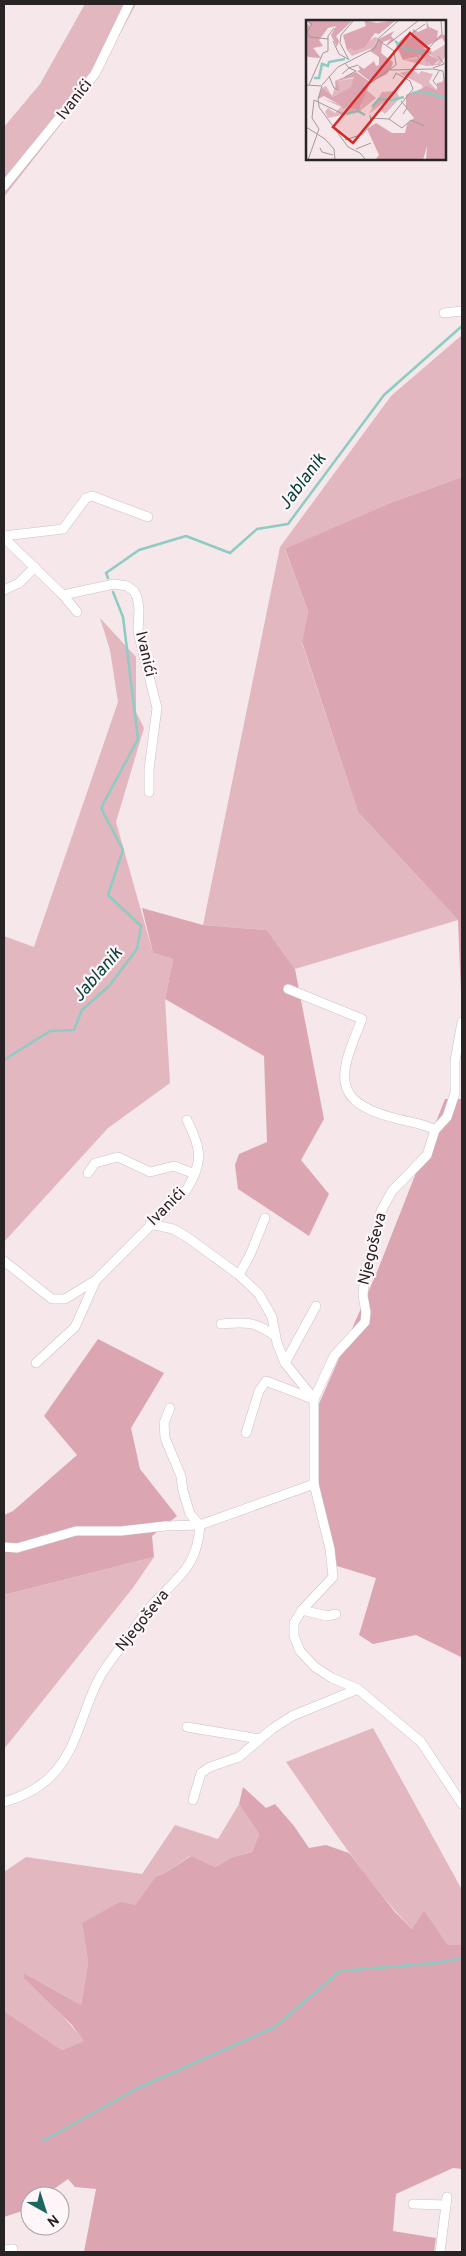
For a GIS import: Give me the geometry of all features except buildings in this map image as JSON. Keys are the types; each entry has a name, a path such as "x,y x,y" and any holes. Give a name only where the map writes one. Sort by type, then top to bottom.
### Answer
{"street":[{"name":"Ivanići","path":"4,186 95,74 129,4"},
{"path":"444,313 462,310"},
{"path":"4,537 63,529 86,498 92,496 148,517"},
{"path":"4,537 63,595 77,612"},
{"path":"4,590 12,588 35,567"},
{"name":"Ivanići","path":"63,595 114,584 127,586 134,591 137,597 139,608 138,632 157,708 148,769 149,792"},
{"path":"288,989 362,1019 345,1061 345,1084 348,1094 359,1105 375,1114 435,1130"},
{"name":"Njegoševa","path":"462,1022 455,1061 455,1093 447,1117 435,1130 427,1154 392,1191 381,1211 364,1284 363,1296 366,1312 364,1322 334,1356 314,1399 314,1484 330,1549 333,1577 323,1590 302,1610 294,1622 294,1636 300,1651 315,1667 332,1678 358,1689 421,1742 462,1804"},
{"name":"Ivanići","path":"4,1261 52,1299 65,1299 96,1280 187,1189 195,1174 199,1144 187,1120"},
{"path":"88,1173 95,1163 118,1157 150,1172 174,1166 195,1174"},
{"path":"239,1275 250,1255 265,1218"},
{"path":"150,1224 173,1229 239,1275 259,1294 272,1317 275,1336 285,1363 314,1399"},
{"name":"Ivanići","path":"36,1363 75,1328 96,1280"},
{"path":"285,1363 316,1306"},
{"path":"220,1324 251,1323 261,1325 275,1336"},
{"path":"246,1432 258,1391 266,1381 314,1399"},
{"path":"170,1408 164,1423 165,1438 180,1476 190,1514 200,1524"},
{"path":"4,1547 17,1548 76,1531 121,1531 200,1524 314,1484"},
{"name":"Njegoševa","path":"4,1802 25,1796 50,1778 60,1766 74,1744 101,1676 152,1604 179,1578 190,1564 199,1546 200,1524"},
{"path":"302,1610 326,1616 336,1614"},
{"path":"193,1800 200,1773 210,1767 239,1757 292,1716 358,1689"},
{"path":"187,1727 260,1739"},
{"path":"414,2204 447,2201 440,2252"}],"shaded area":[{"path":"85,4 136,4 94,82 4,197 4,127 40,84"},
{"path":"462,335 462,477 390,503 285,550 308,611 302,643 358,812 458,920 295,969 267,930 203,925 280,547 391,396"},
{"path":"462,477 462,1017 458,920 358,812 302,642 308,611 285,549 390,503"},
{"path":"100,618 136,657 136,712 144,728 116,822 153,953 173,959 165,999 170,1083 108,1128 4,1242 4,936 34,947 118,702 110,650"},
{"path":"142,908 203,925 267,930 295,969 324,1119 301,1160 329,1194 309,1236 238,1189 235,1165 239,1154 267,1142 264,1056 165,999 173,959 153,953"},
{"path":"445,1099 462,1099 461,1657 416,1635 373,1644 359,1635 376,1578 337,1566 318,1484 318,1406 377,1272"},
{"path":"98,1339 164,1373 131,1428 140,1469 177,1516 152,1536 154,1557 4,1595 4,1515 13,1511 77,1455 44,1416"},
{"path":"154,1557 132,1589 4,1749 4,1595"},
{"path":"373,1728 461,1888 462,1945 448,1945 424,1910 412,1929 394,1910 362,1869 286,1762"},
{"path":"243,1787 266,1808 275,1804 294,1826 309,1848 326,1845 349,1853 395,1912 412,1929 424,1910 448,1945 462,1945 462,2169 453,2168 396,2194 393,2231 436,2238 434,2252 84,2252 96,2189 75,2187 68,2179 58,2186 20,2186 20,2212 4,2217 4,2011 62,2050 84,2041 72,2025 24,1978 24,1973 81,2005 88,1963 82,1923 120,1902 135,1905 155,1877 165,1873 191,1856 215,1867 233,1857 252,1852 259,1834 239,1804"},
{"path":"239,1804 259,1834 252,1852 233,1857 215,1867 190,1856 165,1873 155,1877 135,1905 82,1923 88,1963 81,2005 24,1973 85,2041 62,2050 4,2011 4,1872 26,1857 142,1874 175,1825 218,1839"}],"waterway":[{"name":"Jablanik","path":"108,578 106,573 139,550 186,536 230,553 257,529 288,524 384,395 462,326"},
{"name":"Jablanik","path":"4,1060 50,1031 74,1030 82,1010 109,986 137,949 141,926 108,895 123,850 101,808 138,739 123,617 113,592"},
{"path":"43,2141 136,2089 275,2027 340,1971 436,1963 462,1958"}]}
